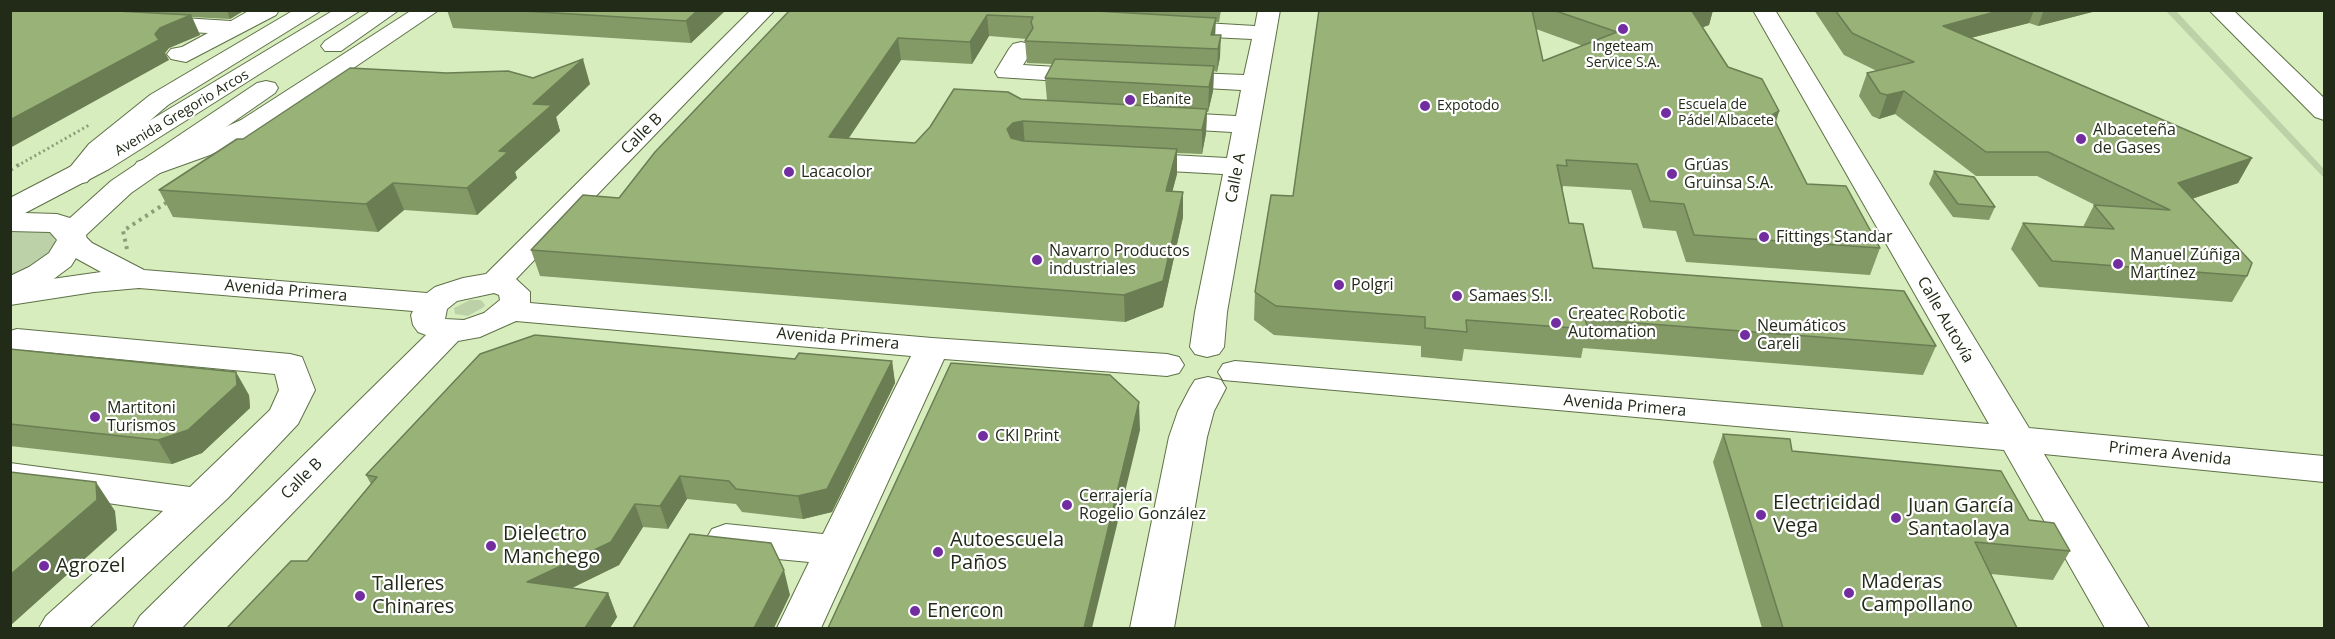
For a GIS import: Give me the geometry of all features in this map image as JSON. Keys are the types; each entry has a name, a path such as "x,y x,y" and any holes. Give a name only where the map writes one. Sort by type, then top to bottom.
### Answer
{"street":[{"path":"123,22 182,38 186,55 239,26 311,10"},
{"name":"Avenida Gregorio Arcos","path":"12,212 77,176 350,10"},
{"name":"Avenida Gregorio Arcos","path":"15,292 60,259 71,236 104,200 145,169 231,110 388,10"},
{"path":"145,169 200,149 250,126 428,10"},
{"name":"Calle B","path":"156,628 441,317 482,326 502,297 764,10"},
{"path":"1200,10 1267,19"},
{"name":"Calle Autovía","path":"1764,10 2127,628"},
{"path":"2220,10 2325,112"},
{"path":"77,176 99,150 159,100 275,19"},
{"path":"1145,27 1267,19"},
{"name":"Calle A","path":"1207,347 1211,312 1267,19"},
{"path":"1021,50 1007,72 1113,77"},
{"path":"1149,78 1254,83"},
{"path":"1141,119 1247,125"},
{"path":"1108,160 1239,167"},
{"name":"Avenida Primera","path":"12,212 57,223 93,256 136,269 441,317"},
{"name":"Avenida Primera","path":"15,292 94,282 136,269"},
{"name":"Avenida Primera","path":"502,297 932,348 1167,365"},
{"path":"10,344 17,339 290,365 297,390 285,416 214,488 196,502 61,628"},
{"path":"1152,628 1188,437 1196,411 1221,380 1232,359 1226,353 1207,347 1181,350 1171,356 1167,365 1168,371 1178,383 1197,388 1221,380"},
{"path":"799,628 932,348"},
{"name":"Avenida Primera","path":"1221,380 2015,439"},
{"name":"Primera Avenida","path":"2015,439 2325,469"},
{"path":"10,476 196,502"},
{"path":"693,536 835,550"}],"path":[{"path":"136,269 123,231 173,198"}],"green space":[{"path":"2166,11 2176,11 2324,169 2324,178"},
{"path":"11,228 44,230 51,234 56,243 53,250 11,280"},
{"path":"470,300 481,300 485,305 468,316 455,314 454,308"}],"building":[{"path":"10,10 98,10 191,15 160,28 155,34 159,40 10,120"},
{"path":"507,10 698,10 686,21"},
{"path":"790,10 1079,10 1216,18 1211,35 1221,35 1218,49 1025,41 1033,28 1031,22 1033,17 987,15 970,42 898,38 829,137 915,143 930,127 954,89 1008,92 1021,99 1207,109 1202,130 1023,121 1013,123 1007,129 1011,138 1023,141 1177,149 1166,191 1183,192 1163,281 1124,295 531,250 583,195 619,198 655,152"},
{"path":"1319,10 1532,10 1543,61 1617,32 1553,10 1694,10 1692,11 1728,67 1762,79 1779,111 1772,115 1807,184 1846,186 1880,248 1694,235 1684,204 1650,201 1637,164 1566,160 1567,166 1557,165 1569,223 1583,224 1593,268 1904,291 1936,346 1585,319 1588,329 1466,320 1467,332 1425,328 1425,317 1276,306 1255,292 1271,195 1293,196"},
{"path":"1835,10 2002,10 1943,26 2252,158 2178,183 2252,263 2247,276 2052,261 2023,223 2114,229 2094,205 2170,210 2048,152 1986,152 1904,91 1887,95 1880,93 1867,73 1914,62 1852,33"},
{"path":"583,59 533,104 552,105 499,151 508,152 467,188 393,183 366,204 159,190 237,139 243,139 350,68 447,73 508,71 533,78"},
{"path":"1055,59 1214,66 1209,87 1045,78"},
{"path":"1934,171 1974,177 1995,207 1958,204"},
{"path":"535,335 795,359 799,353 892,361 827,489 798,496 736,489 729,481 680,476 660,506 635,504 611,542 527,582 608,593 585,628 227,628 291,561 307,561 377,477 366,475 480,354"},
{"path":"10,349 236,372 237,385 188,430 158,440 10,424"},
{"path":"951,363 1110,375 1139,402 1084,628 828,628"},
{"path":"1723,434 1790,439 1792,451 2001,471 2029,520 2054,523 2070,551 1975,542 2017,628 1783,628"},
{"path":"10,472 96,482 97,500 10,575"},
{"path":"690,534 771,543 784,570 754,628 633,628"}],"place":[{"name":"Ingeteam Service S.A.","path":"1623,29"},
{"name":"Ebanite","path":"1130,100"},
{"name":"Expotodo","path":"1425,106"},
{"name":"Escuela de Pádel Albacete","path":"1666,113"},
{"name":"Albaceteña de Gases","path":"2081,139"},
{"name":"Lacacolor","path":"789,172"},
{"name":"Grúas Gruinsa S.A.","path":"1672,174"},
{"name":"Fittings Standar","path":"1764,237"},
{"name":"Navarro Productos industriales","path":"1037,260"},
{"name":"Manuel Zúñiga Martínez","path":"2118,264"},
{"name":"Polgri","path":"1339,285"},
{"name":"Samaes S.l.","path":"1457,296"},
{"name":"Createc Robotic Automation","path":"1556,323"},
{"name":"Neumáticos Careli","path":"1745,335"},
{"name":"Martitoni Turismos","path":"95,417"},
{"name":"CKI Print","path":"983,436"},
{"name":"Cerrajería Rogelio González","path":"1067,505"},
{"name":"Electricidad Vega","path":"1761,515"},
{"name":"Juan García Santaolaya","path":"1896,518"},
{"name":"Dielectro Manchego","path":"491,546"},
{"name":"Autoescuela Paños","path":"938,552"},
{"name":"Agrozel","path":"44,566"},
{"name":"Maderas Campollano","path":"1849,593"},
{"name":"Talleres Chinares","path":"360,596"},
{"name":"Enercon","path":"915,611"}]}
